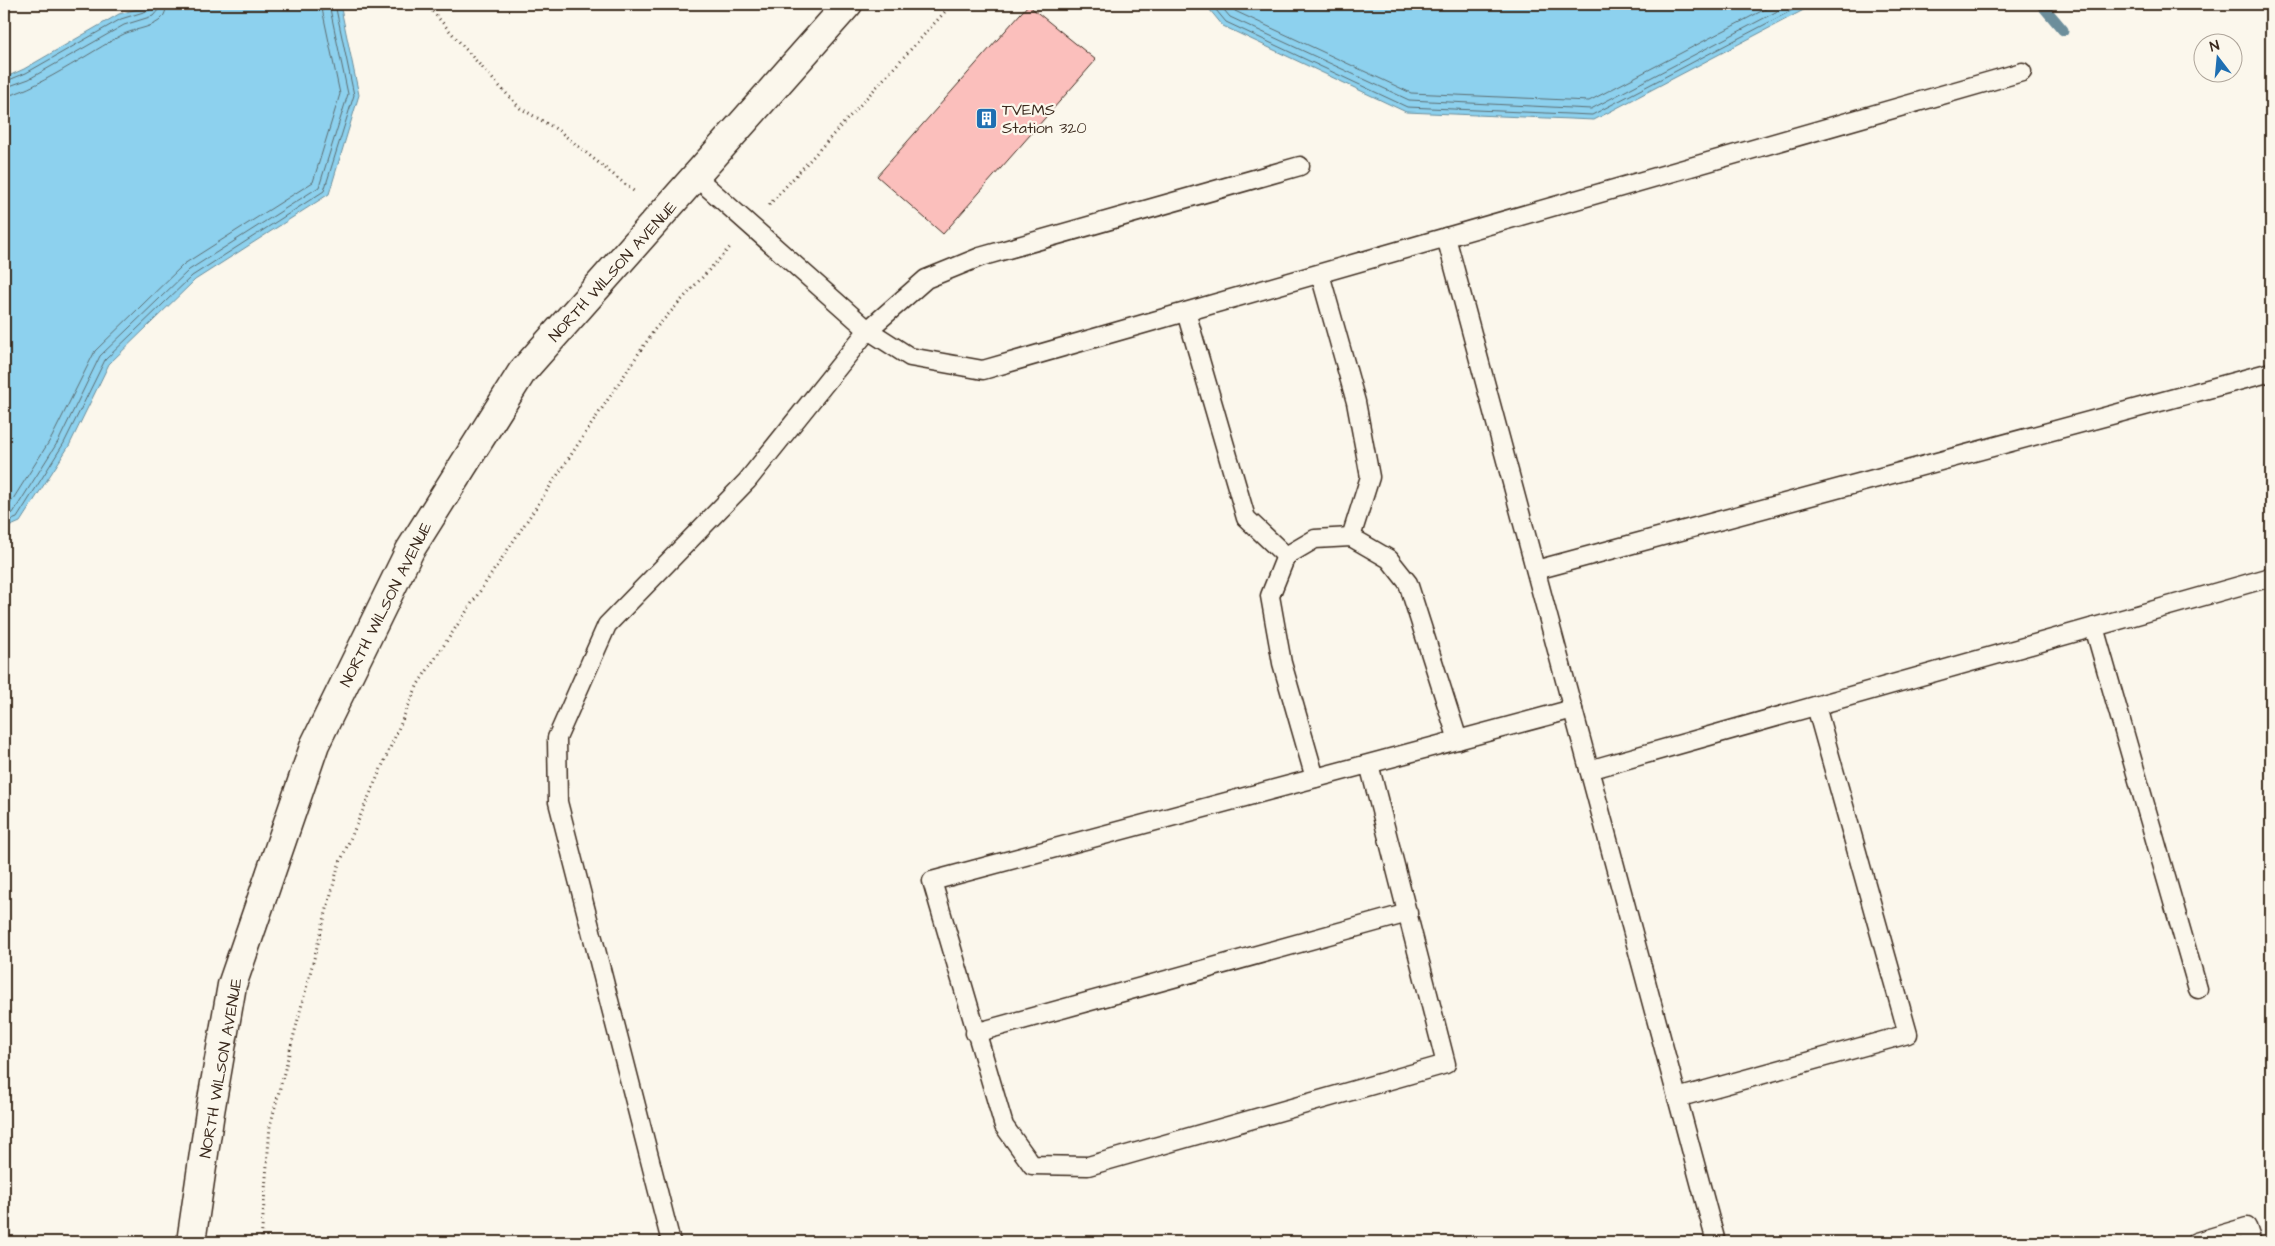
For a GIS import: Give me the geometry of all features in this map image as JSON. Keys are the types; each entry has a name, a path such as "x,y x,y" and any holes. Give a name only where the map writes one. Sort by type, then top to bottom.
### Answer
{"main road":[{"name":"NORTH WILSON AVENUE","path":"191,1242 210,1112 232,985 315,744 410,550 522,372 848,4"}],"lane":[{"path":"696,177 868,330 910,357 983,370 2022,72"},
{"path":"672,1242 558,802 557,738 607,625 747,481 868,330 926,279 980,257 1300,166"},
{"path":"1446,237 1716,1242"},
{"path":"1320,274 1356,402 1370,477 1351,537"},
{"path":"1186,312 1246,518 1286,556"},
{"path":"1536,570 2271,372"},
{"path":"1315,778 1282,663 1270,596 1286,556 1315,539 1351,537 1388,559 1408,583 1458,740"},
{"path":"1589,770 2271,576"},
{"path":"2094,627 2198,989"},
{"path":"1677,1098 1908,1034 1816,706"},
{"path":"1369,764 1446,1064 1088,1166 1032,1165 1004,1126 932,881 1315,778 1573,710"},
{"path":"976,1033 1408,913"},
{"path":"2196,1242 2247,1227 2252,1242"}],"path":[{"path":"426,4 520,108 558,130 662,215"},
{"path":"261,1242 270,1126 338,867 418,684 655,329 952,4"}],"water":[{"path":"156,4 340,4 359,95 329,194 195,280 109,364 69,446 20,522 4,529 4,78 24,69 119,14"},
{"path":"1205,4 1815,4 1594,120 1406,112 1223,26"}],"building":[{"name":"TVEMS Station 320","path":"1028,5 1096,60 943,234 877,176"}],"waterway":[{"path":"2041,4 2063,30"}],"place":[{"name":"TVEMS Station 320","path":"986,118"}]}
